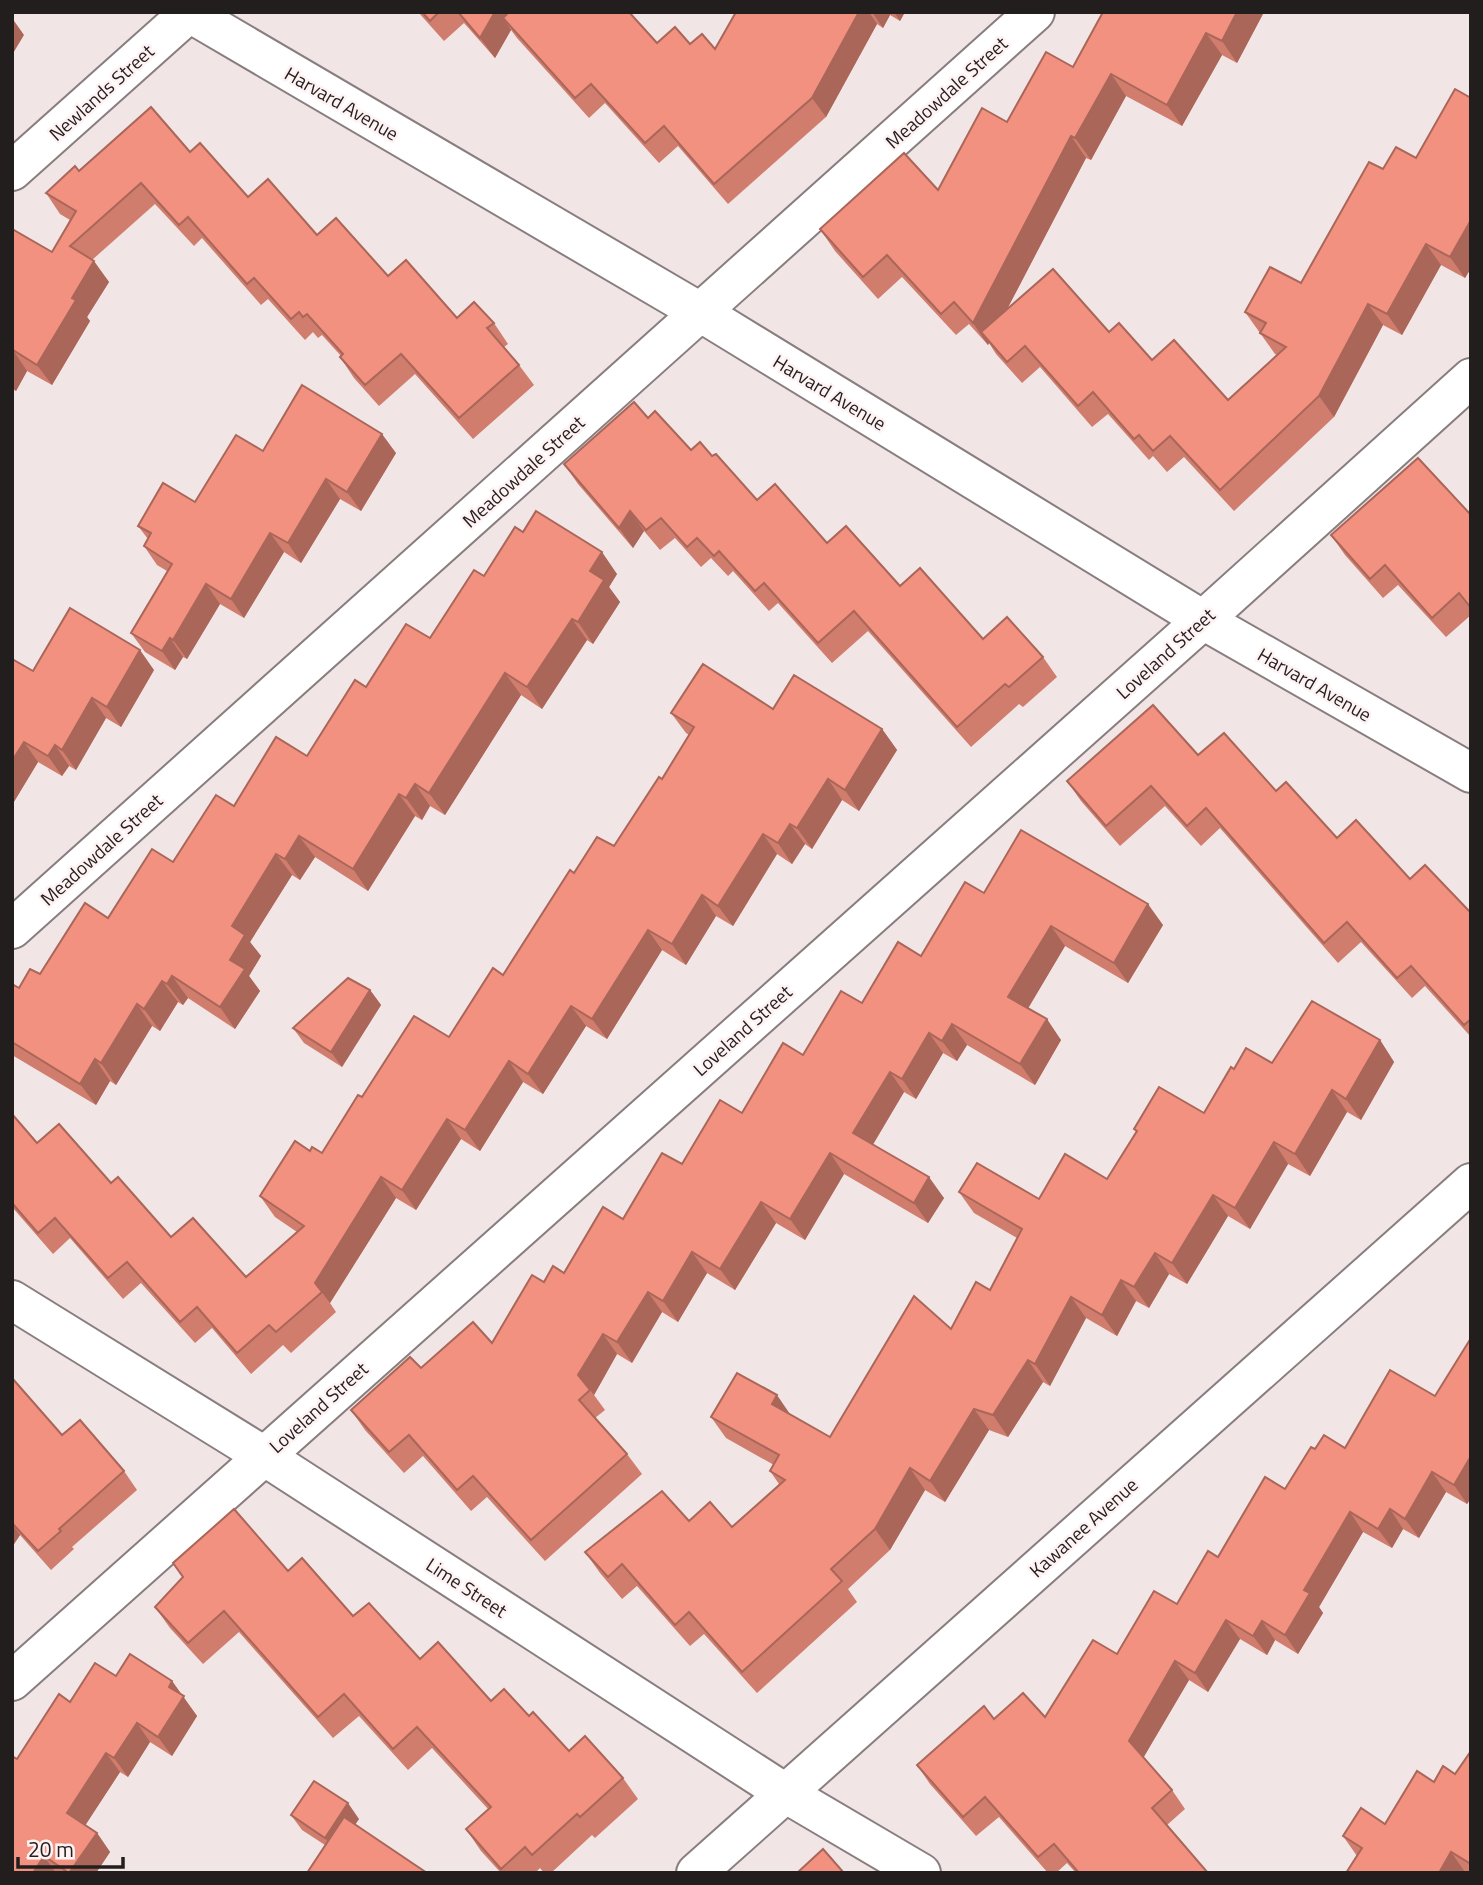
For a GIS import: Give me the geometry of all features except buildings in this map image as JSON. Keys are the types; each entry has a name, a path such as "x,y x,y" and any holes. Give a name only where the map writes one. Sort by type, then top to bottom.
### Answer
{"street":[{"name":"Meadowdale Street","path":"12,929 1035,12"},
{"name":"Harvard Avenue","path":"189,13 700,312 1203,620 1471,773"},
{"name":"Newlands Street","path":"12,171 189,13"},
{"name":"Loveland Street","path":"12,1681 1471,378"},
{"name":"Kawanee Avenue","path":"696,1873 1471,1183"},
{"name":"Lime Street","path":"12,1300 264,1456 785,1793 922,1873"}]}
